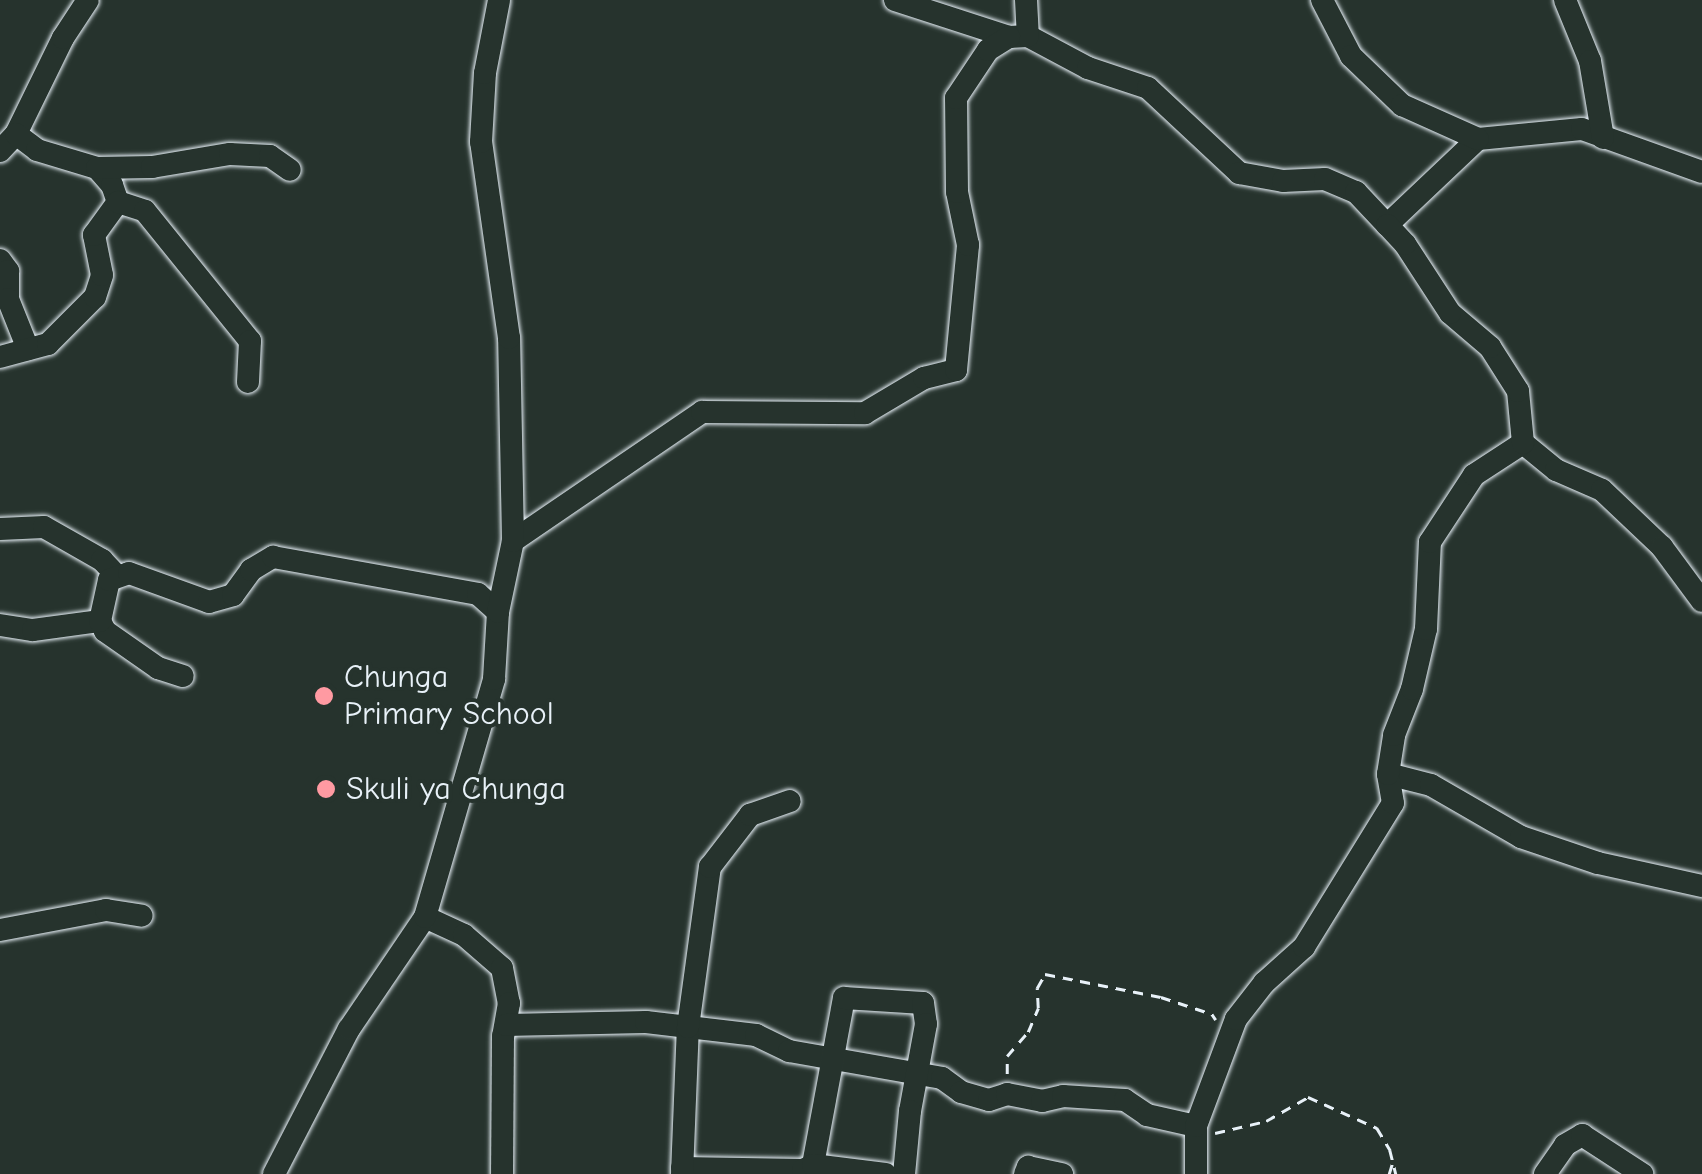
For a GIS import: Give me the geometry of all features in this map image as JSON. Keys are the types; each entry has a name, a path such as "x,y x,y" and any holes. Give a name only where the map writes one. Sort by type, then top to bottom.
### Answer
{"street":[{"path":"88,0 62,38 8,143 97,168 152,167 230,154 270,156 290,170"},
{"path":"274,1174 349,1029 425,916 494,679 498,612 513,541 510,338 481,142 486,73 500,0"},
{"path":"895,0 1019,36 1088,68 1148,88 1239,173 1283,181 1326,179 1356,192 1405,244 1450,313 1490,347 1518,391 1523,443 1556,470 1602,490 1662,547 1702,600"},
{"path":"1019,36 1026,0"},
{"path":"1322,0 1352,56 1402,105 1478,139 1582,129 1702,172"},
{"path":"1566,0 1590,60 1602,138"},
{"path":"513,541 702,412 865,413 924,378 956,370 968,245 957,192 956,98 988,50 1019,36"},
{"path":"1387,225 1478,139"},
{"path":"97,168 108,179 118,202 145,211 250,342 248,382"},
{"path":"0,357 48,344 94,297 102,275 94,235 118,202"},
{"path":"0,260 8,270 8,299 28,348"},
{"path":"1196,1174 1197,1126 1236,1019 1264,983 1304,947 1394,803 1388,774 1394,734 1412,689 1426,628 1430,542 1474,475 1523,443"},
{"path":"0,528 44,527 102,560 116,575"},
{"path":"183,676 158,668 105,632 100,621 110,580 116,575 129,574 209,602 233,595 252,570 273,557 478,594 498,612"},
{"path":"0,626 33,630 100,621"},
{"path":"1388,774 1431,785 1521,836 1598,863 1702,886"},
{"path":"790,801 750,816 730,835 710,868 688,1027 682,1171 803,1170 813,1165 885,1174"},
{"path":"0,930 106,910 142,916"},
{"path":"425,916 464,935 502,968 509,995 502,1174"},
{"path":"813,1165 844,998 924,1003 926,1024 916,1071 904,1174"},
{"path":"506,1025 646,1022 756,1035 789,1051 942,1078 962,1092 989,1100 1007,1094 1042,1101 1063,1096 1124,1100 1147,1115 1197,1126"},
{"path":"1545,1174 1565,1145 1582,1135 1642,1174"},
{"path":"1025,1174 1028,1167 1062,1174"}],"path":[{"path":"1007,1094 1007,1056 1028,1032 1038,1008 1037,988 1045,974 1161,997 1212,1014 1228,1038"},
{"path":"1197,1126 1212,1134 1258,1123 1308,1097 1368,1120 1386,1142 1396,1174"},
{"path":"1389,1174 1392,1162"}],"place":[{"name":"Chunga Primary School","path":"324,696"},
{"name":"Skuli ya Chunga","path":"326,789"}]}
